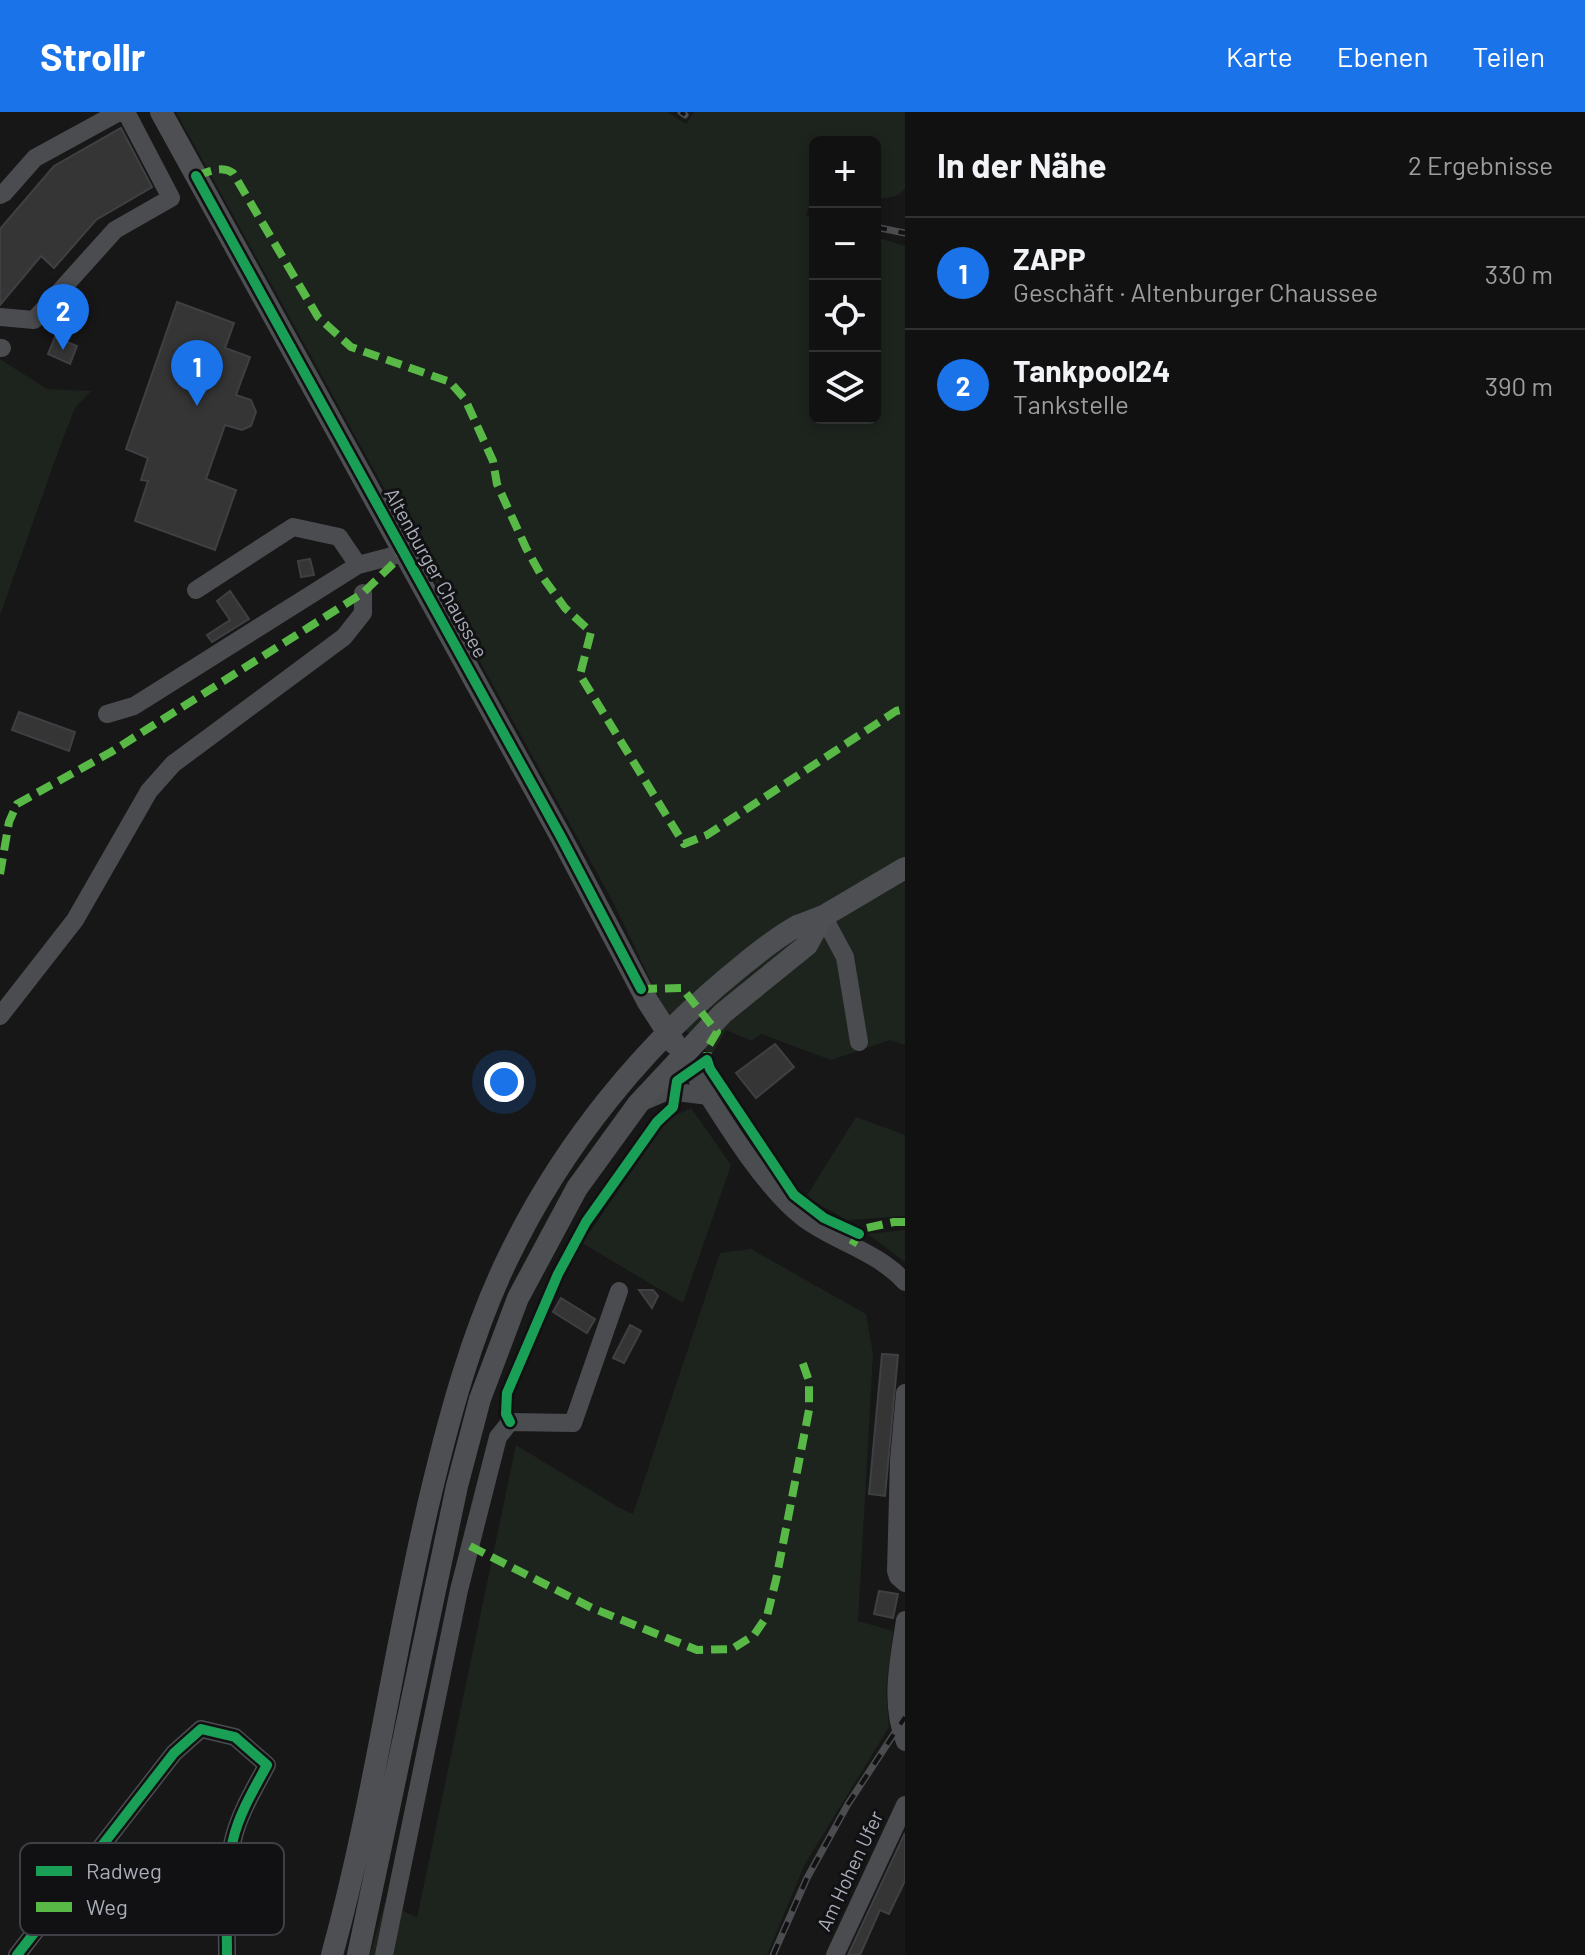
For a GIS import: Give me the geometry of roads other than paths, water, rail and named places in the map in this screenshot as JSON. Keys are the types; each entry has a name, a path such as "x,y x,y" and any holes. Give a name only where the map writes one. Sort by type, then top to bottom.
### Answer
{"main road":[{"name":"Altenburger Chaussee","path":"161,112 561,837 649,1004 682,1055"},
{"path":"332,1955 365,1818 432,1487 482,1321 507,1260 565,1159 628,1075 668,1034 744,964 795,927 823,916 905,868"},
{"path":"358,1955 449,1519 480,1399 518,1298 577,1188 638,1104 739,998 807,945 823,916"}],"street":[{"path":"0,195 35,158 119,112"},
{"path":"0,317 34,320 115,230 171,198 126,112"},
{"path":"196,590 293,527 339,537 358,565"},
{"path":"107,714 134,706 358,565 404,553"},
{"path":"0,1016 75,920 149,791 173,764 344,637 363,613 363,593"},
{"path":"823,916 845,957 859,1042"},
{"name":"Altenburger Chaussee","path":"682,1055 758,1168 788,1204 817,1228 878,1258 905,1282"},
{"path":"638,1104 668,1091 709,1096"},
{"path":"384,1955 459,1590 498,1437 510,1422 573,1423 619,1291"},
{"path":"905,1393 899,1460 896,1571 905,1583"},
{"path":"905,1620 895,1688 897,1715 905,1742"},
{"path":"104,1843 174,1753 201,1729 235,1737 267,1765 250,1797 233,1843"},
{"name":"Am Hohen Ufer","path":"835,1955 905,1805"},
{"path":"17,1955 33,1935"}],"railway":[{"path":"681,112 685,115"},
{"path":"881,228 905,233"},
{"path":"773,1955 807,1878 848,1804 905,1717"}],"place":[{"name":"Tankpool24","path":"63,350"},
{"name":"ZAPP","path":"197,406"}]}
